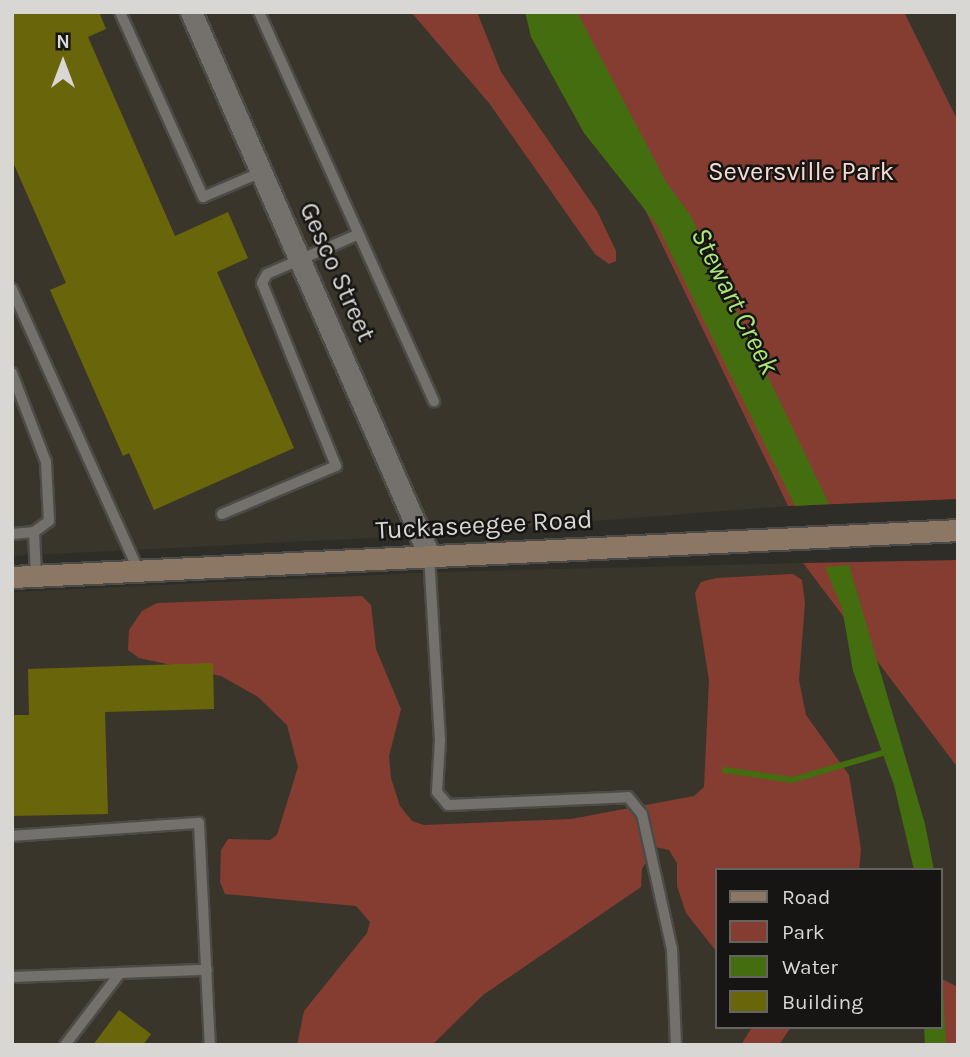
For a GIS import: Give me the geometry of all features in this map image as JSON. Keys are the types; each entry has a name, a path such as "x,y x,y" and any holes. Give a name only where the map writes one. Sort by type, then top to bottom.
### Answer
{"main road":[{"name":"Tuckaseegee Road","path":"12,577 958,530"}],"street":[{"name":"Gesco Street","path":"191,12 429,555"}],"lane":[{"path":"120,12 203,197 262,172"},
{"path":"259,12 434,401"},
{"path":"222,514 336,466 262,283 267,274 359,234"},
{"path":"12,289 138,570"},
{"path":"12,373 46,462 49,521 34,532 12,534"},
{"path":"34,532 36,575"},
{"path":"429,555 440,740 437,792 448,804 628,797 642,814 672,949 676,1045"},
{"path":"12,836 199,823 210,1045"},
{"path":"12,977 207,971"},
{"path":"65,1045 120,973"}],"shaded area":[{"path":"12,12 534,12 554,21 788,506 389,537 12,556"},
{"path":"904,12 958,12 958,121"},
{"path":"803,563 958,768 958,987 942,979 942,868 715,868 715,1029 933,1029 933,1045 12,1045 12,592 438,572"}],"green space":[{"path":"411,12 477,12 501,72 597,211 616,251 616,261 609,264 595,254 489,103"},
{"name":"Seversville Park","path":"534,12 904,12 958,121 958,499 788,506 554,21"},
{"path":"958,560 958,768 803,563"},
{"path":"793,574 802,580 805,603 799,680 806,715 849,775 861,849 859,868 715,868 715,950 686,913 677,886 677,863 669,850 655,847 642,869 641,887 483,995 432,1045 297,1045 304,1011 367,933 370,922 356,906 225,894 220,882 221,850 228,839 270,840 277,835 298,767 287,725 258,697 221,676 139,658 128,650 129,630 142,611 157,603 362,596 371,605 376,649 401,709 389,756 391,778 400,806 412,821 424,825 571,819 694,796 704,787 709,680 695,593 701,582 716,578"},
{"path":"942,979 958,987 958,1045 933,1045 939,1029 942,1029"},
{"path":"751,1029 790,1029 779,1045 741,1045"}],"water":[{"path":"525,12 577,12 666,182 691,216 829,504 795,506 657,225 584,133 531,37"},
{"path":"849,565 925,824 934,868 914,868 894,785 853,671 842,608 825,567"},
{"path":"942,964 946,1045 925,1045 924,1029 942,1029"}],"building":[{"path":"12,12 99,12 106,29 88,37 175,236 228,212 248,258 217,272 294,448 154,510 129,453 123,456 50,290 66,283 12,160"},
{"path":"213,663 214,709 105,712 108,814 12,816 12,715 29,715 28,669"},
{"path":"119,1010 151,1034 143,1045 93,1045"}],"waterway":[{"path":"725,770 792,780 889,751"}],"water label":[{"name":"Stewart Creek","path":"735,301"}]}
